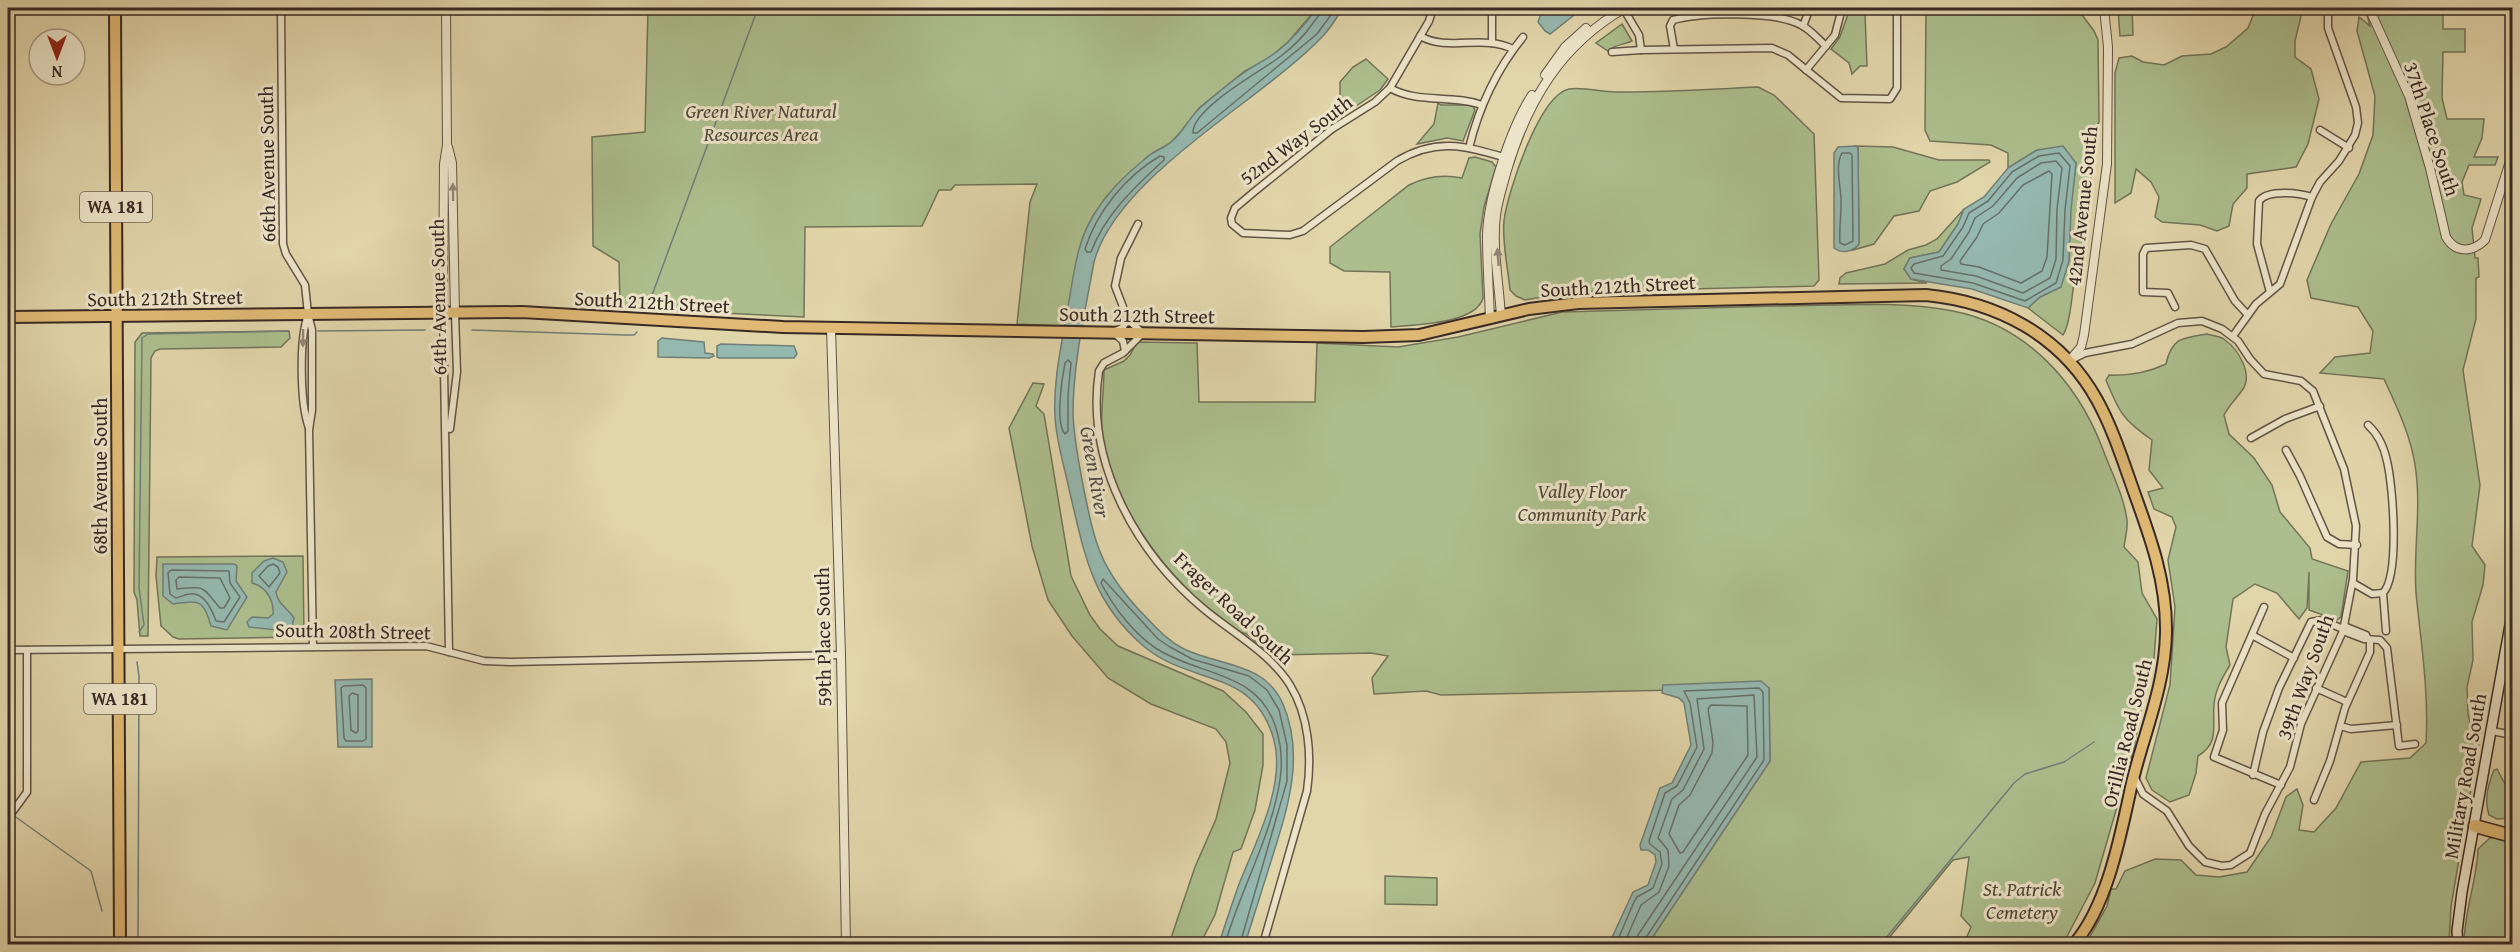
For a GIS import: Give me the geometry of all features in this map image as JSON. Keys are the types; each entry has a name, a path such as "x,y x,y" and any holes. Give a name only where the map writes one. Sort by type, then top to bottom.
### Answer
{"highway":[{"path":"2475,826 2484,824 2512,826"},
{"path":"2475,826 2512,837"},
{"path":"2510,945 2512,939"}],"main road":[{"name":"68th Avenue South","path":"115,8 120,945"},
{"name":"South 212th Street","path":"8,318 522,312 831,328 1399,337 1442,331 1552,305 1926,295 1977,303 2007,316 2026,325 2069,361"},
{"name":"Orillia Road South","path":"2069,361 2096,398 2106,418 2146,527 2162,582 2166,633 2162,672 2148,732 2134,773 2128,804 2104,890 2085,929 2074,945"},
{"name":"Military Road South","path":"2458,945 2461,900 2512,615"}],"street":[{"name":"66th Avenue South","path":"281,8 283,244 286,254 305,285 308,314 302,329 304,414 309,430 313,647"},
{"name":"64th Avenue South","path":"446,8 447,145 444,164 443,313 449,652"},
{"path":"1433,8 1420,36 1390,88 1407,96 1469,101 1482,105"},
{"path":"1492,8 1492,43"},
{"path":"1496,317 1496,216 1508,159 1532,104 1553,71 1590,30 1621,8 1639,35 1641,50"},
{"path":"1702,8 1702,16"},
{"path":"1803,26 1810,8"},
{"path":"1806,70 1835,35 1842,8"},
{"path":"1612,52 1772,48 1788,55 1841,98 1890,99 1897,88 1897,13 1894,8"},
{"path":"2069,361 2085,353 2132,344 2168,327 2191,320 2211,323 2233,336 2248,315 2280,284 2312,197 2320,182 2349,148 2355,135 2358,115 2328,28 2328,8"},
{"name":"37th Place South","path":"2369,8 2409,96 2430,168 2446,237 2460,249 2469,250 2480,246 2488,235 2512,155"},
{"name":"42nd Avenue South","path":"2069,361 2081,347 2084,335 2106,179 2108,47 2103,10"},
{"path":"1674,50 1670,26 1673,20 1756,11 1785,18 1803,26 1826,46"},
{"path":"1420,36 1435,43 1492,43 1513,50"},
{"path":"1508,159 1469,148 1482,105 1513,50 1523,38"},
{"name":"52nd Way South","path":"1390,88 1375,102 1324,135 1252,193 1235,208 1231,218 1232,224 1243,233 1290,235 1297,233 1411,152 1443,145 1469,148"},
{"path":"2320,130 2349,148"},
{"name":"64th Avenue South","path":"447,145 452,163 457,372 447,449"},
{"path":"2270,292 2258,244 2259,201 2269,195 2300,194 2312,197"},
{"path":"1138,224 1126,247 1115,282 1116,293 1128,320 1143,333"},
{"path":"2175,307 2168,293 2143,292 2143,254 2146,248 2191,245 2205,249 2235,301 2248,315"},
{"path":"1125,351 1123,341 1113,332 1122,328 1128,320"},
{"name":"59th Place South","path":"831,328 841,655 846,945"},
{"name":"Frager Road South","path":"1143,333 1125,351 1102,365 1098,380 1099,434 1105,464 1119,501 1138,536 1169,574 1203,608 1245,640 1284,677 1297,699 1303,716 1308,747 1306,791 1263,945"},
{"name":"39th Way South","path":"2148,798 2160,804 2189,846 2205,862 2222,866 2237,863 2245,858 2252,849 2265,814 2293,758 2301,724 2343,628 2352,583 2357,546 2351,493 2313,390 2301,381 2264,374 2233,336"},
{"path":"2251,438 2285,419 2320,406"},
{"path":"2352,583 2372,594 2383,593 2388,588 2394,554 2387,462 2378,435 2368,425"},
{"path":"2286,450 2327,537 2339,544 2357,546"},
{"path":"2383,593 2386,631"},
{"path":"2264,607 2222,703 2223,730 2214,757 2281,785"},
{"path":"2253,775 2263,732 2279,688 2311,622 2322,620 2369,639 2380,640 2389,651 2399,746 2415,744"},
{"path":"2252,635 2294,658"},
{"path":"2314,800 2330,761 2347,702 2370,652 2369,639"},
{"name":"South 208th Street","path":"8,650 426,646 484,661 510,662 841,655"},
{"path":"8,818 27,792 27,650"},
{"path":"2316,688 2347,702"},
{"path":"2340,726 2351,729 2397,725"},
{"path":"2492,731 2512,735"},
{"path":"2134,773 2139,788 2148,798"},
{"path":"2128,804 2135,800 2148,798"}],"green space":[{"name":"Green River Natural Resources Area","path":"648,8 1317,8 1288,42 1269,58 1245,71 1199,108 1170,143 1148,156 1106,197 1083,237 1065,326 1017,324 1030,202 1037,184 955,185 951,190 939,190 922,226 805,227 804,317 620,308 619,262 593,246 592,137 645,132"},
{"path":"1926,8 2077,8 2098,40 2099,122 2091,136 2081,137 2088,142 2091,158 2090,195 2069,319 2063,335 2028,308 2040,297 2061,287 2076,163 2037,150 2008,168 2008,153 1991,145 1930,141 1925,130"},
{"path":"2132,8 2133,35 2120,36 2118,9"},
{"path":"2256,8 2303,8 2295,41 2295,57 2311,69 2319,99 2308,144 2296,167 2247,174 2247,188 2233,204 2229,226 2217,231 2200,225 2162,222 2155,217 2159,197 2151,182 2136,169 2131,193 2115,203 2115,73 2119,58 2132,56 2143,62 2164,65 2182,56 2211,54 2226,47 2248,28"},
{"path":"2365,8 2512,8 2512,14 2443,9 2443,29 2465,29 2465,52 2443,52 2442,98 2447,119 2484,119 2482,138 2474,157 2498,157 2495,165 2469,165 2462,182 2464,195 2481,199 2472,228 2479,277 2476,278 2476,319 2463,370 2480,485 2472,546 2485,565 2483,585 2472,622 2473,660 2467,687 2468,714 2472,730 2481,731 2451,906 2449,944 2086,944 2107,906 2111,889 2116,889 2125,871 2155,859 2181,860 2196,875 2219,877 2247,872 2271,837 2286,797 2297,789 2303,805 2299,830 2314,832 2336,808 2361,762 2410,758 2426,743 2425,686 2416,593 2418,497 2413,454 2384,379 2320,373 2335,357 2370,353 2373,331 2358,307 2311,298 2307,280 2331,224 2359,174 2373,135 2375,96 2357,31 2359,17 2370,26"},
{"path":"1848,14 1865,14 1867,66 1860,66 1852,74 1849,63 1831,49 1840,37"},
{"path":"1622,24 1632,41 1608,51 1596,43"},
{"path":"1366,59 1388,79 1380,90 1347,112 1340,99 1340,82 1353,67"},
{"path":"1758,87 1774,95 1814,134 1819,280 1814,286 1571,292 1525,300 1510,290 1504,238 1506,208 1526,147 1547,108 1558,95 1569,89 1633,92"},
{"path":"1438,103 1441,105 1472,105 1475,110 1463,141 1447,138 1417,144 1434,124"},
{"path":"1856,146 1893,147 1939,160 1989,160 1990,162 1957,182 1930,191 1919,211 1894,216 1874,244 1853,250 1859,243 1858,148"},
{"path":"1475,157 1492,162 1496,167 1484,207 1480,234 1483,298 1478,307 1457,318 1443,322 1391,327 1390,272 1344,271 1330,263 1330,247 1409,185 1435,177 1462,178 1469,158"},
{"path":"1964,209 1958,224 1939,252 1910,258 1904,269 1911,279 1927,283 1839,284 1840,278 1846,273 1885,264 1908,250 1937,239"},
{"path":"1864,304 1909,306 1953,311 1979,318 2003,329 2045,359 2078,399 2091,422 2123,502 2127,523 2124,547 2138,562 2142,593 2157,619 2154,658 2144,692 2134,748 2095,883 2063,944 1964,944 1971,927 1961,916 1969,857 1953,860 1884,944 1648,944 1770,761 1769,688 1441,695 1426,691 1374,694 1372,678 1388,656 1371,653 1275,655 1213,614 1165,565 1140,530 1119,493 1105,452 1102,421 1104,370 1124,361 1137,342 1197,343 1199,402 1315,402 1317,343 1398,347 1458,337 1562,312"},
{"path":"289,331 290,338 281,347 160,349 155,351 151,358 148,636 140,636 137,600 134,592 135,342 142,333"},
{"path":"2207,334 2221,338 2230,344 2243,362 2245,369 2246,383 2224,415 2229,434 2254,458 2272,485 2280,512 2310,548 2312,559 2348,571 2341,617 2337,620 2309,610 2309,572 2307,608 2299,619 2277,593 2255,584 2233,599 2226,647 2230,665 2216,694 2214,734 2210,746 2198,756 2196,773 2189,795 2170,802 2152,790 2146,778 2170,685 2175,607 2168,560 2176,527 2172,517 2154,509 2148,492 2163,488 2149,470 2152,440 2128,421 2106,380 2109,375 2138,373 2166,364 2172,348 2180,340"},
{"path":"1033,383 1044,384 1036,406 1044,414 1071,576 1090,615 1100,629 1118,646 1223,691 1246,712 1263,734 1263,765 1255,810 1241,849 1233,852 1215,915 1200,944 1169,944 1195,867 1216,819 1230,763 1226,742 1216,729 1151,704 1108,678 1072,636 1048,600 1032,546 1009,428"},
{"path":"303,556 304,637 179,639 173,637 161,626 156,576 157,557"},
{"path":"2497,769 2505,784 2512,786 2512,818 2497,819 2489,815 2487,792 2494,770"},
{"path":"2502,837 2512,843 2512,925 2504,944 2464,944 2478,849 2490,838"},
{"path":"1385,876 1437,878 1437,905 1385,904"}],"water":[{"path":"1317,8 1343,8 1325,34 1296,62 1160,170 1131,200 1108,230 1094,262 1075,376 1073,414 1079,462 1096,541 1116,582 1155,627 1184,649 1240,667 1265,680 1275,690 1290,723 1293,762 1288,801 1245,944 1219,944 1239,884 1267,814 1276,776 1277,757 1274,740 1264,716 1251,700 1235,688 1218,680 1179,667 1159,657 1140,643 1110,609 1091,572 1060,453 1055,416 1057,372 1079,248 1087,228 1104,200 1134,168 1152,153 1175,139 1205,103 1284,45 1300,30"},
{"path":"1543,8 1583,8 1550,34 1538,22"},
{"path":"1856,146 1858,148 1859,244 1851,250 1837,250 1834,248 1834,153 1838,147"},
{"path":"2063,146 2076,163 2069,261 2061,287 2040,297 2028,308 1972,289 1911,279 1904,269 1910,258 1939,252 1958,224 1964,209 1984,197 2008,168 2037,150"},
{"path":"662,338 704,342 705,353 714,356 709,358 658,357 658,341"},
{"path":"721,344 794,346 797,354 794,358 719,358 717,357 717,346"},
{"path":"273,558 283,562 287,572 276,592 281,603 294,618 292,626 286,631 249,627 247,622 252,617 268,618 273,614 272,604 266,591 252,583 252,573 264,561"},
{"path":"163,564 234,564 237,566 236,581 247,597 227,630 211,626 205,610 198,603 173,604 163,596"},
{"path":"372,679 372,747 338,747 335,680"},
{"path":"1761,681 1769,688 1770,761 1648,944 1609,944 1633,892 1648,885 1656,862 1655,855 1648,850 1641,850 1640,845 1660,788 1672,783 1691,745 1684,703 1679,698 1662,693 1663,685"}],"waterway":[{"path":"648,306 758,8"},
{"path":"318,331 425,330"},
{"path":"472,330 626,335 634,335 637,332"},
{"path":"139,632 144,625 139,588 142,338 148,334 288,331"},
{"path":"137,662 139,676 138,944"},
{"path":"1881,944 2014,783 2025,774 2064,762 2094,742"},
{"path":"13,815 91,871 102,911"}],"water label":[{"name":"Green River","path":"1095,472"}],"park label":[{"name":"Valley Floor Community Park","path":"1582,502"},
{"name":"St. Patrick Cemetery","path":"2022,900"}]}
